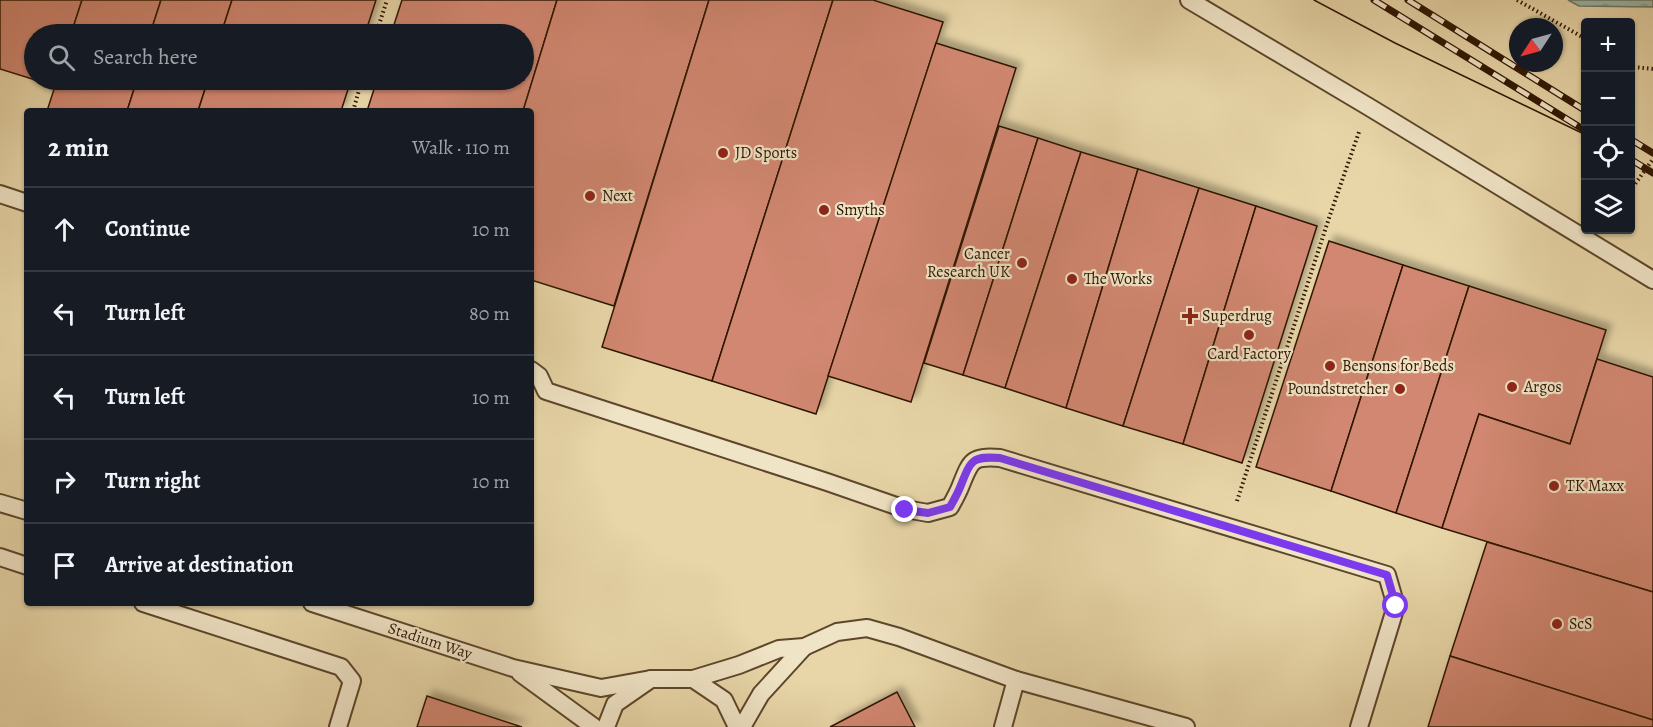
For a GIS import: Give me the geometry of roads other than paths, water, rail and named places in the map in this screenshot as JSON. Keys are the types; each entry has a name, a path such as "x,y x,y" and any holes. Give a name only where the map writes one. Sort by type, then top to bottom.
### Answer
{"lane":[{"path":"1189,0 1653,280"},
{"path":"0,194 24,202"},
{"path":"534,372 539,376 546,391 827,482 905,510 928,513 950,507 969,465 983,457 1000,458 1387,575 1396,606 1359,727"},
{"path":"0,503 24,510"},
{"path":"0,557 24,565"},
{"path":"152,606 341,667 352,681 338,727"},
{"name":"Stadium Way","path":"321,606 513,668 601,688 651,679 693,679 739,665 779,649 804,647"},
{"path":"742,727 761,694 804,647 837,632 867,628 899,637 1016,680 1186,727"},
{"name":"Stadium Way","path":"513,668 594,727"},
{"path":"606,727 615,704 651,679"},
{"path":"693,679 724,700 737,727"},
{"path":"1003,727 1016,680"}],"water":[{"path":"1568,0 1653,0 1653,7 1579,6"}],"tram line":[{"path":"1314,0 1395,43 1581,133"}],"railway":[{"path":"1374,0 1581,128"},
{"path":"1408,0 1581,108"},
{"path":"1635,142 1653,153"},
{"path":"1635,162 1653,173"}],"place":[{"name":"JD Sports","path":"723,153"},
{"name":"Next","path":"590,196"},
{"name":"Smyths","path":"824,210"},
{"name":"Cancer Research UK","path":"1022,263"},
{"name":"The Works","path":"1072,279"},
{"name":"Superdrug","path":"1190,316"},
{"name":"Card Factory","path":"1249,335"},
{"name":"Bensons for Beds","path":"1330,366"},
{"name":"Argos","path":"1512,387"},
{"name":"Poundstretcher","path":"1400,389"},
{"name":"TK Maxx","path":"1554,486"},
{"name":"ScS","path":"1557,624"}]}
